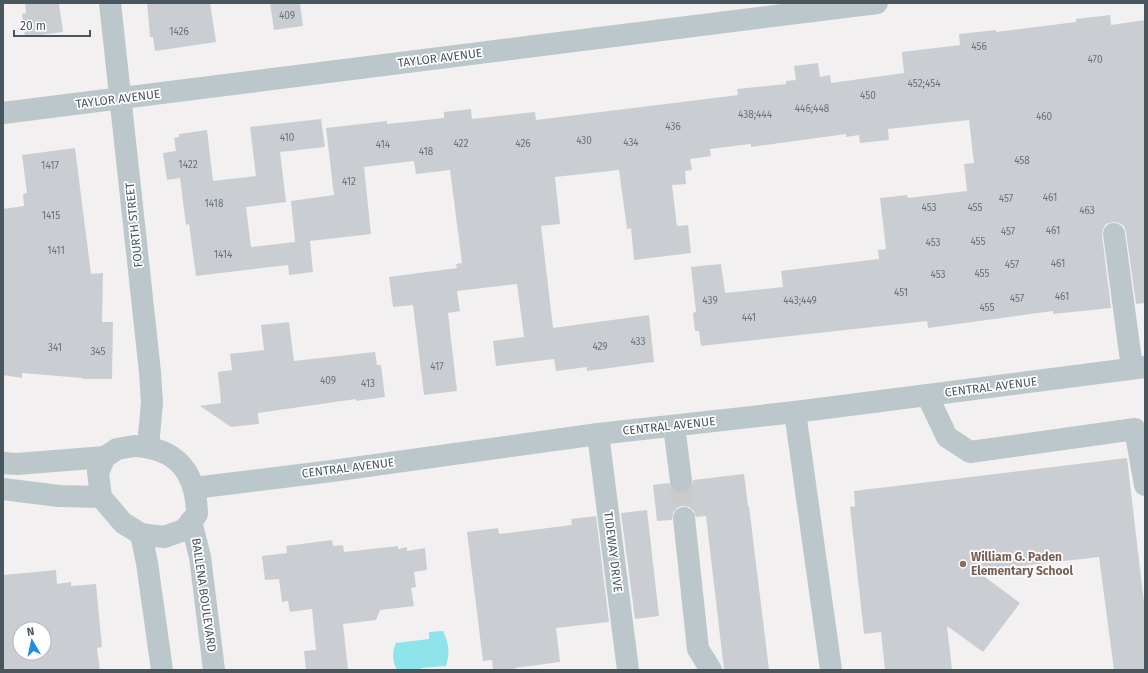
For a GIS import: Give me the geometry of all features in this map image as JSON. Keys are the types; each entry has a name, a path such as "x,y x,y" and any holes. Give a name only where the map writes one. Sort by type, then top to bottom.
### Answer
{"street":[{"name":"FOURTH STREET","path":"110,3 150,372 152,402 148,446"},
{"name":"TAYLOR AVENUE","path":"3,113 876,3"},
{"path":"1114,234 1138,368"},
{"name":"CENTRAL AVENUE","path":"194,488 332,471 598,434 795,412 1138,368"},
{"path":"927,395 947,437 970,452 1135,429 1145,485"},
{"path":"795,412 831,670"},
{"path":"674,426 681,481"},
{"name":"TIDEWAY DRIVE","path":"598,434 628,670"},
{"path":"3,463 17,464 105,457 117,449 134,446 148,446 165,451 179,463 192,480 197,498 197,514 184,530 164,537 142,534 123,522 101,497 98,472 105,457"},
{"path":"3,490 59,496 101,497"},
{"path":"684,518 698,649 711,670"},
{"name":"BALLENA BOULEVARD","path":"191,521 200,557 214,670"},
{"path":"142,534 162,670"}],"water":[{"path":"443,631 447,640 448,648 446,666 421,668 421,670 397,670 393,656 396,643 429,639 429,632"}],"building":[{"path":"25,3 59,3 63,32 25,37 22,14 26,13"},
{"path":"147,3 210,3 216,42 155,51 153,37 150,37"},
{"path":"270,3 300,3 303,26 274,30"},
{"path":"1110,15 1111,25 1145,20 1145,303 1136,304 1124,226 1113,222 1106,224 1102,235 1111,308 1053,314 1053,311 928,328 927,321 701,346 699,331 695,331 693,313 696,312 691,267 721,264 725,293 783,287 781,271 879,259 878,250 886,249 880,198 907,195 908,198 967,191 964,164 974,163 969,120 888,129 889,140 860,143 859,135 846,137 846,134 751,147 751,144 710,149 711,156 690,159 692,170 685,171 686,184 672,185 677,226 688,225 691,253 634,260 631,228 627,229 619,170 555,177 560,224 541,226 553,328 649,315 654,362 587,371 587,367 556,371 554,359 496,366 493,341 524,337 517,284 457,291 460,311 448,313 457,391 424,395 413,305 393,307 389,277 457,268 456,264 462,263 450,170 416,174 414,161 364,167 371,234 310,241 313,272 289,275 288,265 196,276 189,224 186,225 180,178 167,180 163,153 176,151 174,138 179,137 179,134 207,130 213,181 256,176 250,127 321,119 325,147 280,152 286,202 246,207 251,247 295,242 291,201 334,195 326,128 387,121 387,124 444,118 444,112 471,109 472,119 535,112 536,120 738,95 737,89 786,84 786,81 796,80 794,66 818,63 820,77 830,75 831,83 904,73 902,52 960,45 959,34 996,30 996,32 1076,22 1076,19"},
{"path":"75,148 91,274 103,273 102,322 113,322 112,379 83,379 22,373 22,378 3,375 3,209 24,206 23,194 27,193 22,155"},
{"path":"289,322 294,361 375,352 377,365 381,365 385,397 356,401 356,399 258,413 259,424 231,427 200,406 221,403 218,372 232,370 230,354 264,350 261,325"},
{"path":"1127,458 1145,611 1145,670 1114,670 1099,557 977,571 1020,603 983,652 947,626 952,670 885,670 881,632 864,634 850,507 855,506 854,491"},
{"path":"744,474 769,670 724,670 706,516 696,517 694,511 689,507 682,506 677,508 673,513 672,520 657,521 653,485 669,483 671,489 677,493 682,493 689,491 693,480"},
{"path":"647,510 659,616 635,619 621,513"},
{"path":"596,516 609,622 556,628 560,662 515,668 515,670 493,670 492,660 483,661 467,532 498,528 499,534 572,525 571,519"},
{"path":"332,540 333,546 343,545 344,552 398,546 398,549 407,547 407,551 425,548 427,570 414,572 416,587 411,588 414,606 380,610 376,620 343,624 348,670 306,670 304,651 316,650 312,609 290,612 288,601 282,602 279,579 265,580 262,556 287,553 286,546"},
{"path":"56,570 57,584 71,582 71,586 96,584 102,647 97,648 100,670 3,670 3,575"}],"tunnel":[{"path":"681,481 684,518"}],"place":[{"name":"William G. Paden Elementary School","path":"963,564"}]}
